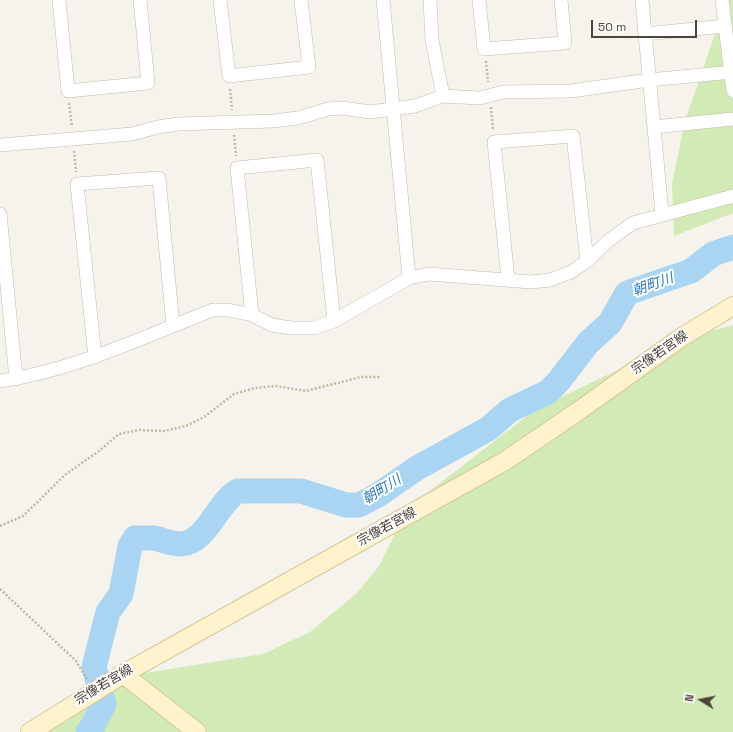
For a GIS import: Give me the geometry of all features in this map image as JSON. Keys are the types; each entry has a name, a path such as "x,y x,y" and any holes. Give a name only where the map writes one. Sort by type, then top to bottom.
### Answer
{"main road":[{"name":"宗像若宮線","path":"30,732 94,690 505,461 682,337 733,306"},
{"path":"123,674 197,732"}],"street":[{"path":"59,0 68,91 148,83 140,0"},
{"path":"220,0 229,76 309,67 301,0"},
{"path":"383,0 409,278"},
{"path":"430,0 432,40 443,96"},
{"path":"479,0 484,49 566,43 561,0"},
{"path":"642,0 662,214"},
{"path":"722,0 724,26 732,72 733,91"},
{"path":"645,34 724,26"},
{"path":"0,145 132,134 158,126 178,124 273,121 298,118 328,109 343,108 370,112 415,106 443,96 480,98 503,92 571,91 649,80 732,72"},
{"path":"654,127 733,118"},
{"path":"508,279 494,142 573,136 587,261"},
{"path":"252,315 237,168 317,160 334,321"},
{"path":"95,358 78,184 158,178 173,326"},
{"path":"0,381 16,379 95,358 213,310 228,310 252,315 272,325 291,328 314,328 334,321 409,278 429,274 531,282 550,280 571,272 587,261 608,240 633,223 733,196"},
{"path":"0,214 16,379"}],"path":[{"path":"0,526 23,516 66,474 100,451 119,434 139,430 164,431 186,426 204,417 234,394 255,388 276,386 306,391 361,376 380,377"},
{"path":"0,589 76,661 94,690"}],"green space":[{"path":"720,0 733,0 733,213 674,236 672,184 685,121 715,34"},
{"path":"733,325 733,732 43,732 102,680 263,654 310,632 357,593 379,566 401,521 422,497 536,409 645,357 703,333"}],"waterway":[{"name":"朝町川","path":"88,732 104,704 94,667 108,612 121,594 130,546 135,538 154,538 178,544 190,542 198,537 224,503 238,491 301,491 346,505 359,505 378,495 417,468 488,429 510,410 548,392 558,382 588,343 610,323 627,293 691,271 713,254 733,247"}]}
